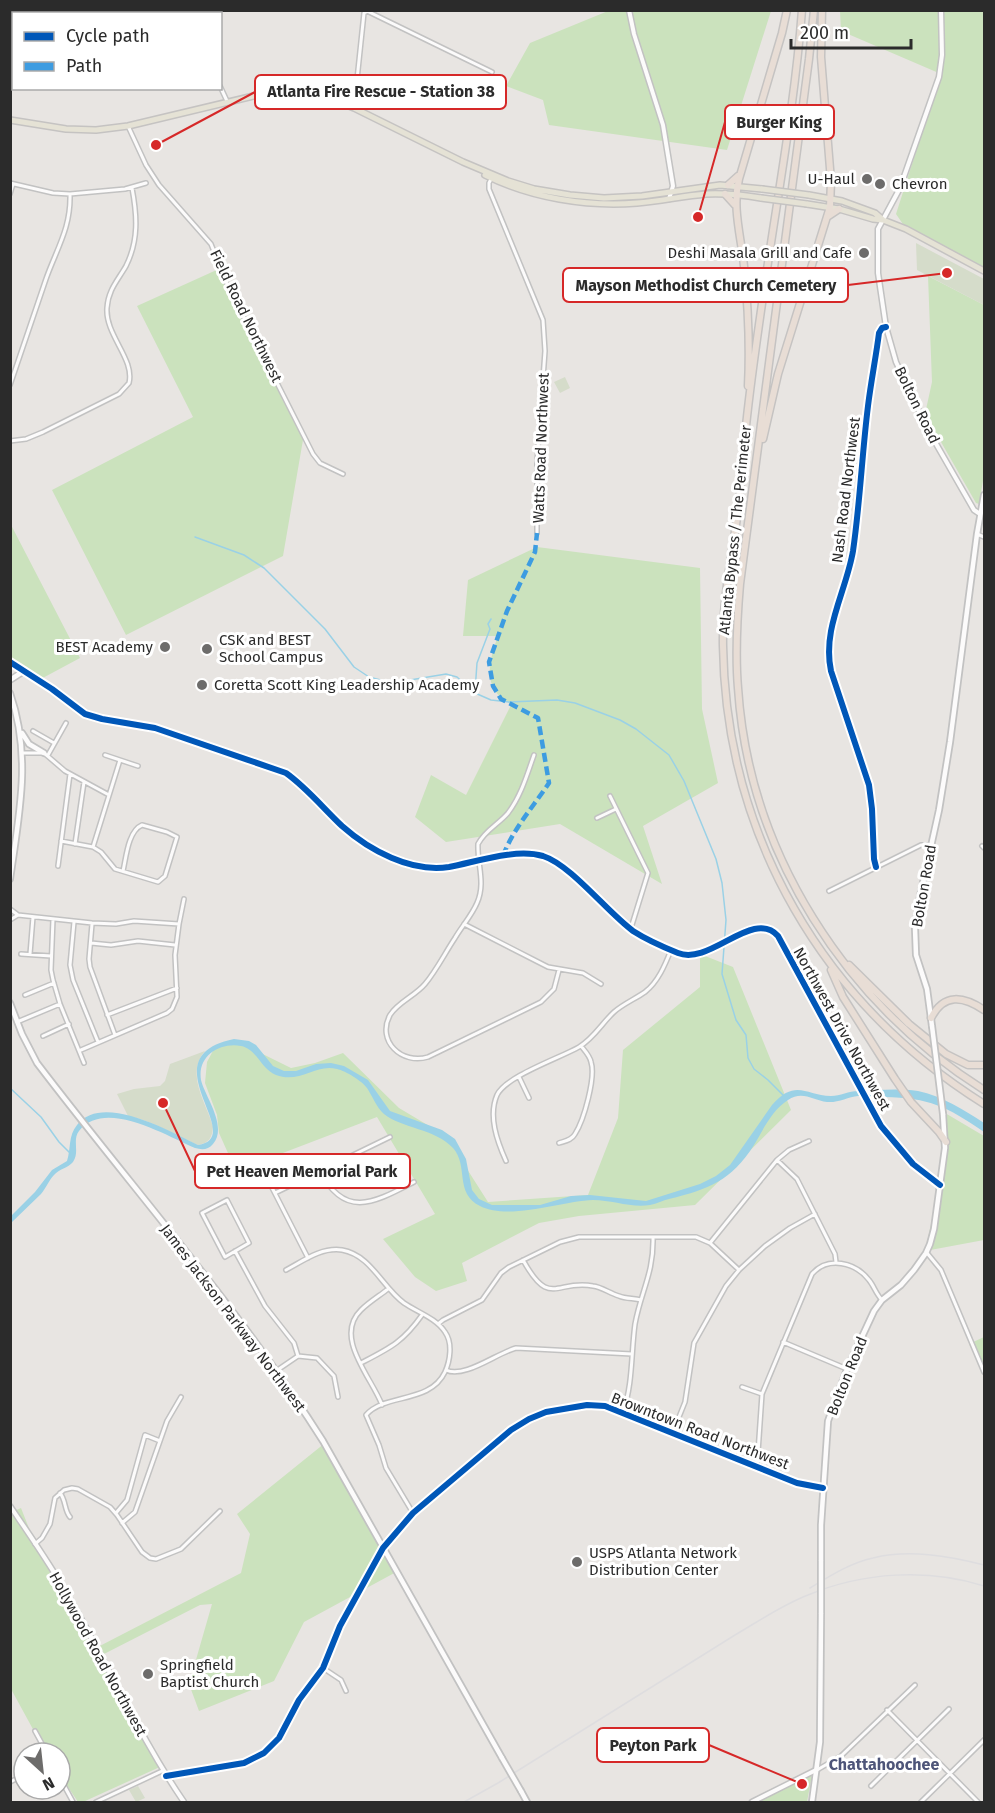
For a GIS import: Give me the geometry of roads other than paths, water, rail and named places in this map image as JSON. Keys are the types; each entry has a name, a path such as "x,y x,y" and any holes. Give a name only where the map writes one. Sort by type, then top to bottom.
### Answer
{"highway":[{"path":"746,426 749,331 744,267 735,206 736,195 740,174 782,33 786,10"},
{"name":"Atlanta Bypass / The Perimeter","path":"802,10 787,141 746,426 739,503 727,588 723,643 730,726 744,789 763,848 795,911 827,961 885,1028 936,1072 984,1104"},
{"name":"Atlanta Bypass / The Perimeter","path":"814,10 737,622 738,687 744,737 753,779 772,839 798,893 830,945 865,990 892,1018 942,1061 984,1090"},
{"path":"755,471 778,374 830,207 831,181 821,58 822,10"},
{"path":"728,185 740,174"},
{"path":"725,194 735,206"},
{"path":"827,218 839,209"},
{"path":"830,945 909,1024 946,1054 968,1065 984,1065"},
{"path":"827,961 843,997 895,1079 920,1113 946,1142"},
{"path":"931,1018 940,1004 952,999 970,1002 984,1010"}],"main road":[{"path":"10,120 80,130 128,126 258,95 300,92 323,96 354,108 492,176 532,192 588,202 626,204 725,194 830,207 883,220"},
{"path":"492,176 534,189 580,196 628,197 728,185 831,199 868,210 883,220 984,271"},
{"path":"981,514 984,495"},
{"name":"Bolton Road","path":"812,1803 821,1714 821,1561 828,1421 847,1369 874,1311 882,1300 901,1285 926,1252 934,1229 946,1142 927,989 916,955 915,939 920,896 939,810 951,740 981,514"},
{"path":"10,680 24,671"},
{"path":"10,693 20,730 23,753 22,789 10,879"},
{"path":"20,730 29,744 46,754"},
{"name":"James Jackson Parkway Northwest","path":"10,1003 37,1063 276,1371 322,1441 527,1803"}],"street":[{"path":"629,10 634,34 663,125 672,180 669,199"},
{"name":"Bolton Road","path":"940,10 942,55 939,76 900,188 878,229 878,273 886,327 896,362 927,428 974,510 981,514"},
{"path":"354,108 364,13 368,11 492,72"},
{"path":"222,90 227,102"},
{"name":"Field Road Northwest","path":"128,126 146,165 159,185 211,244 227,284 313,454 320,463 343,474"},
{"name":"Watts Road Northwest","path":"492,176 489,189 543,320 545,340 537,462 537,533"},
{"path":"10,195 12,183 53,193 70,194 132,188 147,183"},
{"path":"10,441 26,439 43,432 118,394 129,383 129,368 112,335 107,313 110,292 127,264 135,240 136,217 132,188"},
{"path":"10,385 46,279 66,231 70,194"},
{"name":"Nash Road Northwest","path":"876,867 869,785 831,671 829,655 832,621 852,552 868,405 879,333 886,327"},
{"path":"977,534 984,537"},
{"name":"Northwest Drive Northwest","path":"10,662 86,714 155,728 286,773 350,832 399,861 431,868 499,856 531,854 552,860 630,928 681,954 691,955 720,945 757,927 765,927 772,931 881,1126 901,1153 940,1185"},
{"path":"46,754 66,723"},
{"path":"33,731 54,743"},
{"path":"23,753 46,754 70,774 109,795"},
{"path":"105,755 138,766"},
{"path":"534,755 518,796 509,812 480,839 478,844 478,860 482,879 481,893 476,905 426,983 396,1008 389,1017 388,1040 394,1050 404,1057 416,1060 428,1058 541,1002 554,989 559,970"},
{"path":"93,847 120,760"},
{"path":"58,866 70,774"},
{"path":"75,844 84,782"},
{"path":"610,796 648,873 630,928"},
{"path":"597,818 616,808"},
{"path":"61,841 93,847 101,852 115,869 158,882 162,880 177,837 167,832 138,826 133,834 123,871"},
{"path":"829,891 921,845 931,845"},
{"path":"81,1050 167,1013 176,1002 176,945 184,899"},
{"path":"10,909 18,915 92,924 134,921 179,924"},
{"path":"10,920 18,915"},
{"path":"30,954 33,917"},
{"path":"53,919 51,970 60,1004 81,1050 84,1063"},
{"path":"74,922 70,965 73,980 98,1042"},
{"path":"92,924 90,967 115,1035"},
{"path":"464,924 548,967 583,973 601,984"},
{"path":"91,943 111,945 143,941 176,945"},
{"path":"506,1161 495,1131 494,1106 502,1088 581,1046 614,1012 650,988 658,978 671,950"},
{"path":"21,954 51,956"},
{"path":"25,995 54,983"},
{"path":"107,1015 177,988"},
{"path":"17,1022 60,1004"},
{"path":"43,1035 69,1024"},
{"path":"559,1143 575,1135 592,1079 591,1059 581,1046"},
{"path":"519,1077 529,1098"},
{"path":"275,1193 390,1137"},
{"path":"710,1243 777,1160 789,1150 808,1141"},
{"path":"777,1160 797,1179 835,1254 836,1262"},
{"path":"263,1170 308,1258"},
{"path":"320,1171 327,1185 335,1193 345,1200 357,1203 377,1201 414,1182"},
{"path":"227,1200 249,1243 235,1251 225,1257 202,1213 227,1200"},
{"path":"673,1432 685,1402 691,1351 697,1335 726,1286 739,1270 777,1237 815,1214"},
{"path":"438,1324 482,1300 501,1273 560,1242 579,1237 696,1237 710,1243 739,1270"},
{"path":"623,1412 629,1391 635,1325 652,1267 653,1237"},
{"path":"286,1270 308,1258 330,1250 352,1253 369,1264 388,1290 438,1324 445,1332 449,1343 450,1358 439,1381 428,1390 382,1406 366,1415 386,1468 413,1513"},
{"path":"235,1251 265,1306 294,1343 298,1356"},
{"path":"926,1252 941,1270 984,1372"},
{"path":"523,1260 534,1279 547,1287 558,1289 591,1285 620,1297 641,1300"},
{"path":"757,1467 762,1394 812,1274 822,1264 836,1262 850,1267 865,1276 882,1300"},
{"path":"382,1406 352,1341 353,1322 362,1309 388,1290"},
{"path":"361,1363 400,1341 411,1331 422,1314"},
{"path":"783,1342 847,1369"},
{"path":"446,1370 454,1373 465,1371 506,1350 516,1348 632,1354"},
{"path":"276,1371 298,1356 313,1357 322,1361 334,1376 338,1398"},
{"path":"742,1387 762,1394"},
{"path":"122,1523 135,1512 167,1421 182,1397"},
{"name":"Browntown Road Northwest","path":"166,1776 244,1763 264,1753 279,1738 299,1700 323,1668 340,1626 383,1548 413,1513 511,1430 529,1419 546,1412 587,1405 605,1406 797,1483 823,1488"},
{"path":"116,1513 128,1500 146,1434 160,1441"},
{"path":"35,1544 51,1524 55,1498 72,1488 110,1507 142,1552 156,1559 181,1549 220,1511"},
{"path":"60,1493 70,1517"},
{"name":"Hollywood Road Northwest","path":"10,1506 13,1514 71,1600 136,1725 162,1771 184,1803"},
{"path":"323,1668 341,1680 346,1691"},
{"path":"752,1803 817,1770 841,1755 915,1685"},
{"path":"872,1786 949,1709"},
{"path":"887,1710 978,1803"},
{"path":"35,1731 40,1741"},
{"path":"921,1803 984,1740"},
{"path":"96,1803 162,1771"}],"water":[{"path":"234,1039 249,1041 256,1045 273,1066 284,1071 296,1071 316,1064 331,1063 344,1066 368,1080 390,1111 442,1130 455,1139 466,1159 472,1190 479,1199 492,1205 540,1205 571,1196 590,1195 646,1201 700,1184 716,1176 730,1165 772,1105 780,1097 795,1090 831,1096 858,1091 896,1089 927,1093 969,1113 984,1123 984,1132 948,1110 914,1099 858,1096 827,1102 808,1096 798,1096 788,1100 777,1109 737,1167 718,1182 707,1187 650,1205 593,1200 506,1212 492,1210 472,1201 464,1187 458,1155 453,1148 437,1137 400,1123 384,1114 367,1088 354,1077 341,1070 329,1068 293,1077 276,1075 266,1068 251,1051 233,1045 212,1052 206,1058 201,1071 203,1087 217,1120 217,1137 211,1146 205,1149 195,1148 152,1129 119,1119 104,1118 90,1122 77,1135 73,1162 56,1173 41,1194 11,1223 11,1216 35,1192 52,1170 67,1161 74,1129 88,1116 103,1112 119,1113 154,1124 198,1145 211,1139 213,1128 197,1078 198,1062 209,1048"}],"waterway":[{"path":"195,537 244,555 264,568 325,629 354,667 369,677 392,683 446,674 457,677 475,693 491,700 509,702 557,700 575,703 620,720 636,729 669,755 684,781 716,859 722,883 726,920 722,974 736,1020 746,1035 748,1058 754,1069 783,1095"},
{"path":"475,691 477,663 490,629 488,624 491,619"},
{"path":"10,1088 41,1117 70,1153"}],"railway":[{"path":"810,1588 848,1567 887,1555 929,1555 984,1565"},
{"path":"464,1802 762,1619 808,1595 851,1581 896,1575 941,1577 984,1586"}],"place":[{"name":"Atlanta Fire Rescue - Station 38","path":"156,145"},
{"name":"U-Haul","path":"867,179"},
{"name":"Chevron","path":"880,184"},
{"name":"Burger King","path":"698,217"},
{"name":"Deshi Masala Grill and Cafe","path":"864,253"},
{"name":"Mayson Methodist Church Cemetery","path":"947,273"},
{"name":"BEST Academy","path":"165,647"},
{"name":"CSK and BEST School Campus","path":"207,649"},
{"name":"Coretta Scott King Leadership Academy","path":"202,685"},
{"name":"Pet Heaven Memorial Park","path":"163,1103"},
{"name":"USPS Atlanta Network Distribution Center","path":"577,1562"},
{"name":"Springfield Baptist Church","path":"148,1674"},
{"name":"Peyton Park","path":"802,1784"}],"district":[{"name":"Chattahoochee","path":"884,1764"}]}
